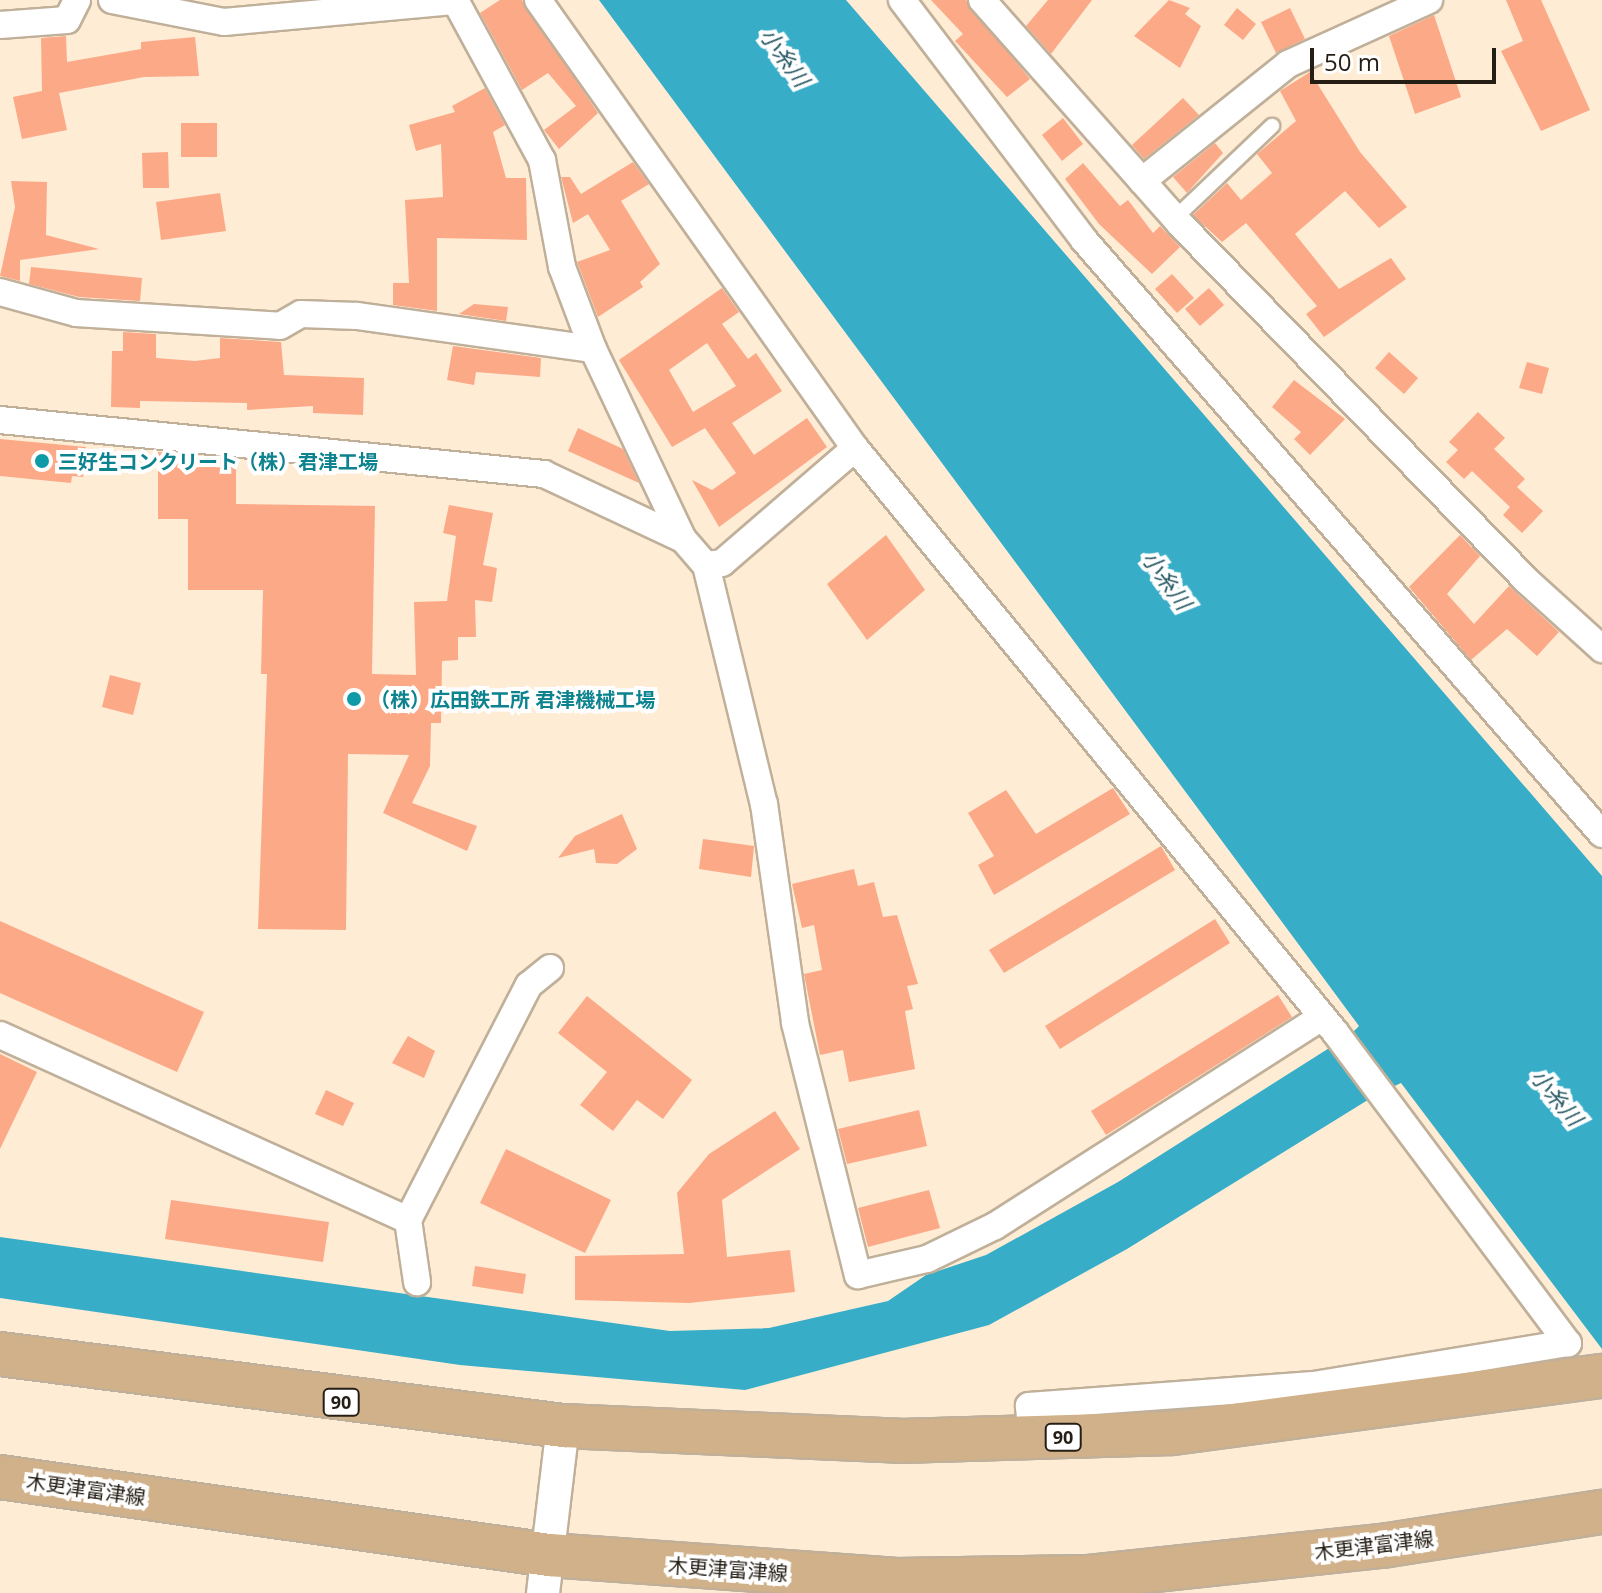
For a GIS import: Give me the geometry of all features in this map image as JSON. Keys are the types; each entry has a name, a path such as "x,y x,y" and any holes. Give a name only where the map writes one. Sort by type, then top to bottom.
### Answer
{"main road":[{"name":"90","path":"0,1354 563,1426 763,1439 1032,1438 1270,1423 1602,1376"},
{"name":"木更津富津線","path":"0,1477 546,1574 897,1580 1089,1577 1388,1545 1602,1512"}],"street":[{"path":"0,25 67,20 77,0"},
{"path":"112,0 224,22 455,1 542,160 562,267 593,349 683,539 706,565 764,804 795,1023 858,1275 927,1259 995,1226 1329,1025"},
{"path":"538,0 855,448 1329,1025 1568,1343 1313,1385 1029,1406 1032,1438"},
{"path":"902,0 1084,240 1602,834"},
{"path":"982,0 1175,218 1526,580 1602,649"},
{"path":"1142,181 1288,64 1429,0"},
{"path":"0,292 76,313 280,326 301,314 357,316 593,349"},
{"path":"0,420 544,474 683,539"},
{"path":"706,565 722,563 855,448"},
{"path":"417,1282 408,1220 529,985 550,968"},
{"path":"0,1035 408,1220"},
{"path":"546,1574 563,1426"}],"lane":[{"path":"1175,218 1272,126"}],"water":[{"name":"小糸川","path":"599,0 846,0 1602,876 1602,1349 1401,1083 1388,1089 1348,1037 1359,1026"},
{"path":"1334,1045 1371,1098 1127,1249 989,1325 745,1390 460,1365 0,1298 0,1237 670,1331 769,1328 888,1301 926,1275 986,1255 1118,1182"}],"building":[{"path":"500,0 522,0 598,113 559,149 544,130 576,106 548,73 522,90 480,13"},
{"path":"931,0 966,0 1030,79 1007,97 955,41 963,34"},
{"path":"1048,0 1092,0 1051,54 1026,26"},
{"path":"1169,0 1190,8 1185,14 1201,26 1180,68 1134,36"},
{"path":"1506,0 1541,0 1590,110 1541,131 1501,51 1523,41"},
{"path":"1237,8 1256,24 1243,40 1224,25"},
{"path":"1290,8 1305,39 1276,53 1261,22"},
{"path":"1434,15 1461,97 1415,114 1389,36"},
{"path":"66,36 67,62 141,49 141,42 195,37 199,76 144,77 59,93 67,130 22,139 13,97 42,91 41,38"},
{"path":"1310,72 1360,152 1407,207 1379,228 1345,191 1295,234 1339,289 1391,258 1406,279 1324,337 1306,314 1317,306 1246,223 1222,242 1193,215 1227,183 1241,200 1272,173 1257,154 1296,121 1280,91"},
{"path":"485,88 505,125 493,132 506,178 526,178 527,240 437,238 437,311 393,305 393,283 409,283 405,200 443,197 441,144 416,151 409,125 455,112 452,106"},
{"path":"1183,98 1199,115 1144,159 1132,145"},
{"path":"1063,118 1083,144 1062,161 1042,135"},
{"path":"181,123 217,123 217,157 181,157"},
{"path":"1215,143 1223,153 1187,193 1173,177"},
{"path":"168,152 169,188 143,188 142,153"},
{"path":"633,162 649,184 621,201 660,264 640,282 643,287 598,317 577,262 610,250 588,214 573,223 561,177 570,177 581,194"},
{"path":"1083,163 1120,206 1128,200 1153,233 1160,226 1180,247 1152,274 1099,224 1065,179"},
{"path":"11,181 47,182 46,235 99,249 20,260 20,281 0,276 15,207"},
{"path":"220,193 226,231 161,240 156,202"},
{"path":"31,267 142,278 140,301 79,297 29,284"},
{"path":"1172,274 1194,298 1177,313 1155,289"},
{"path":"722,288 739,312 722,324 748,359 756,353 782,391 732,423 754,455 807,418 827,447 719,527 692,480 712,490 736,473 705,428 672,447 619,360","holes":["707,343 736,386 693,412 669,370"]},
{"path":"1209,288 1224,305 1200,326 1185,309"},
{"path":"474,304 508,307 506,321 459,314"},
{"path":"123,332 156,334 156,358 195,361 220,358 220,338 281,342 284,375 364,378 363,415 313,413 313,406 247,410 247,403 140,401 140,408 111,407 112,351 123,351"},
{"path":"453,346 541,358 540,377 476,372 474,385 447,380"},
{"path":"1389,352 1418,378 1404,394 1375,368"},
{"path":"1527,362 1549,368 1542,394 1519,388"},
{"path":"1294,380 1345,419 1310,455 1294,439 1301,432 1272,407"},
{"path":"1478,412 1505,438 1494,449 1525,479 1517,487 1543,511 1522,533 1503,515 1510,507 1472,471 1464,479 1446,462 1458,450 1449,442"},
{"path":"578,428 623,449 639,483 568,451"},
{"name":"三好生コンクリート（株）君津工場","path":"0,439 86,447 83,477 72,476 71,483 0,476"},
{"name":"（株）広田鉄工所 君津機械工場","path":"158,452 236,459 236,504 375,506 372,674 416,675 414,602 447,601 456,536 443,533 449,505 493,513 483,565 497,568 492,602 475,600 476,637 458,637 458,660 442,661 441,723 431,723 430,766 412,803 477,826 467,851 383,813 409,755 348,754 346,930 258,929 267,674 261,674 263,590 188,590 188,519 158,519"},
{"path":"886,535 925,590 867,640 827,584"},
{"path":"1460,535 1480,556 1447,594 1474,624 1509,586 1559,632 1537,656 1507,629 1471,660 1409,587"},
{"path":"110,675 141,683 133,715 102,707"},
{"path":"1113,788 1130,814 994,895 978,865 994,856 968,813 1006,790 1036,834"},
{"path":"622,814 637,849 617,864 596,863 594,849 558,858 575,836"},
{"path":"703,839 754,846 751,877 699,869"},
{"path":"1161,846 1175,870 1004,973 989,950"},
{"path":"854,869 858,886 874,882 883,917 897,915 918,984 907,986 913,1009 905,1011 915,1069 849,1082 843,1050 820,1055 804,974 822,970 814,925 802,928 792,884"},
{"path":"1215,919 1230,943 1060,1049 1045,1026"},
{"path":"0,921 204,1012 177,1072 0,993"},
{"path":"1278,995 1292,1017 1106,1135 1091,1111"},
{"path":"587,996 692,1080 663,1119 637,1100 613,1131 580,1105 607,1072 558,1033"},
{"path":"408,1036 435,1051 424,1078 392,1063"},
{"path":"0,1054 37,1072 0,1149"},
{"path":"326,1090 354,1103 343,1126 315,1114"},
{"path":"919,1110 927,1146 847,1164 838,1129"},
{"path":"775,1111 800,1149 722,1200 727,1257 790,1250 795,1292 689,1303 575,1300 575,1256 684,1254 677,1193 709,1154"},
{"path":"506,1149 611,1200 585,1253 480,1203"},
{"path":"929,1190 940,1228 868,1247 858,1208"},
{"path":"171,1200 329,1222 323,1262 165,1239"},
{"path":"475,1266 526,1274 523,1294 472,1286"}],"place":[{"name":"三好生コンクリート（株）君津工場","path":"42,461"},
{"name":"（株）広田鉄工所 君津機械工場","path":"354,699"}]}
